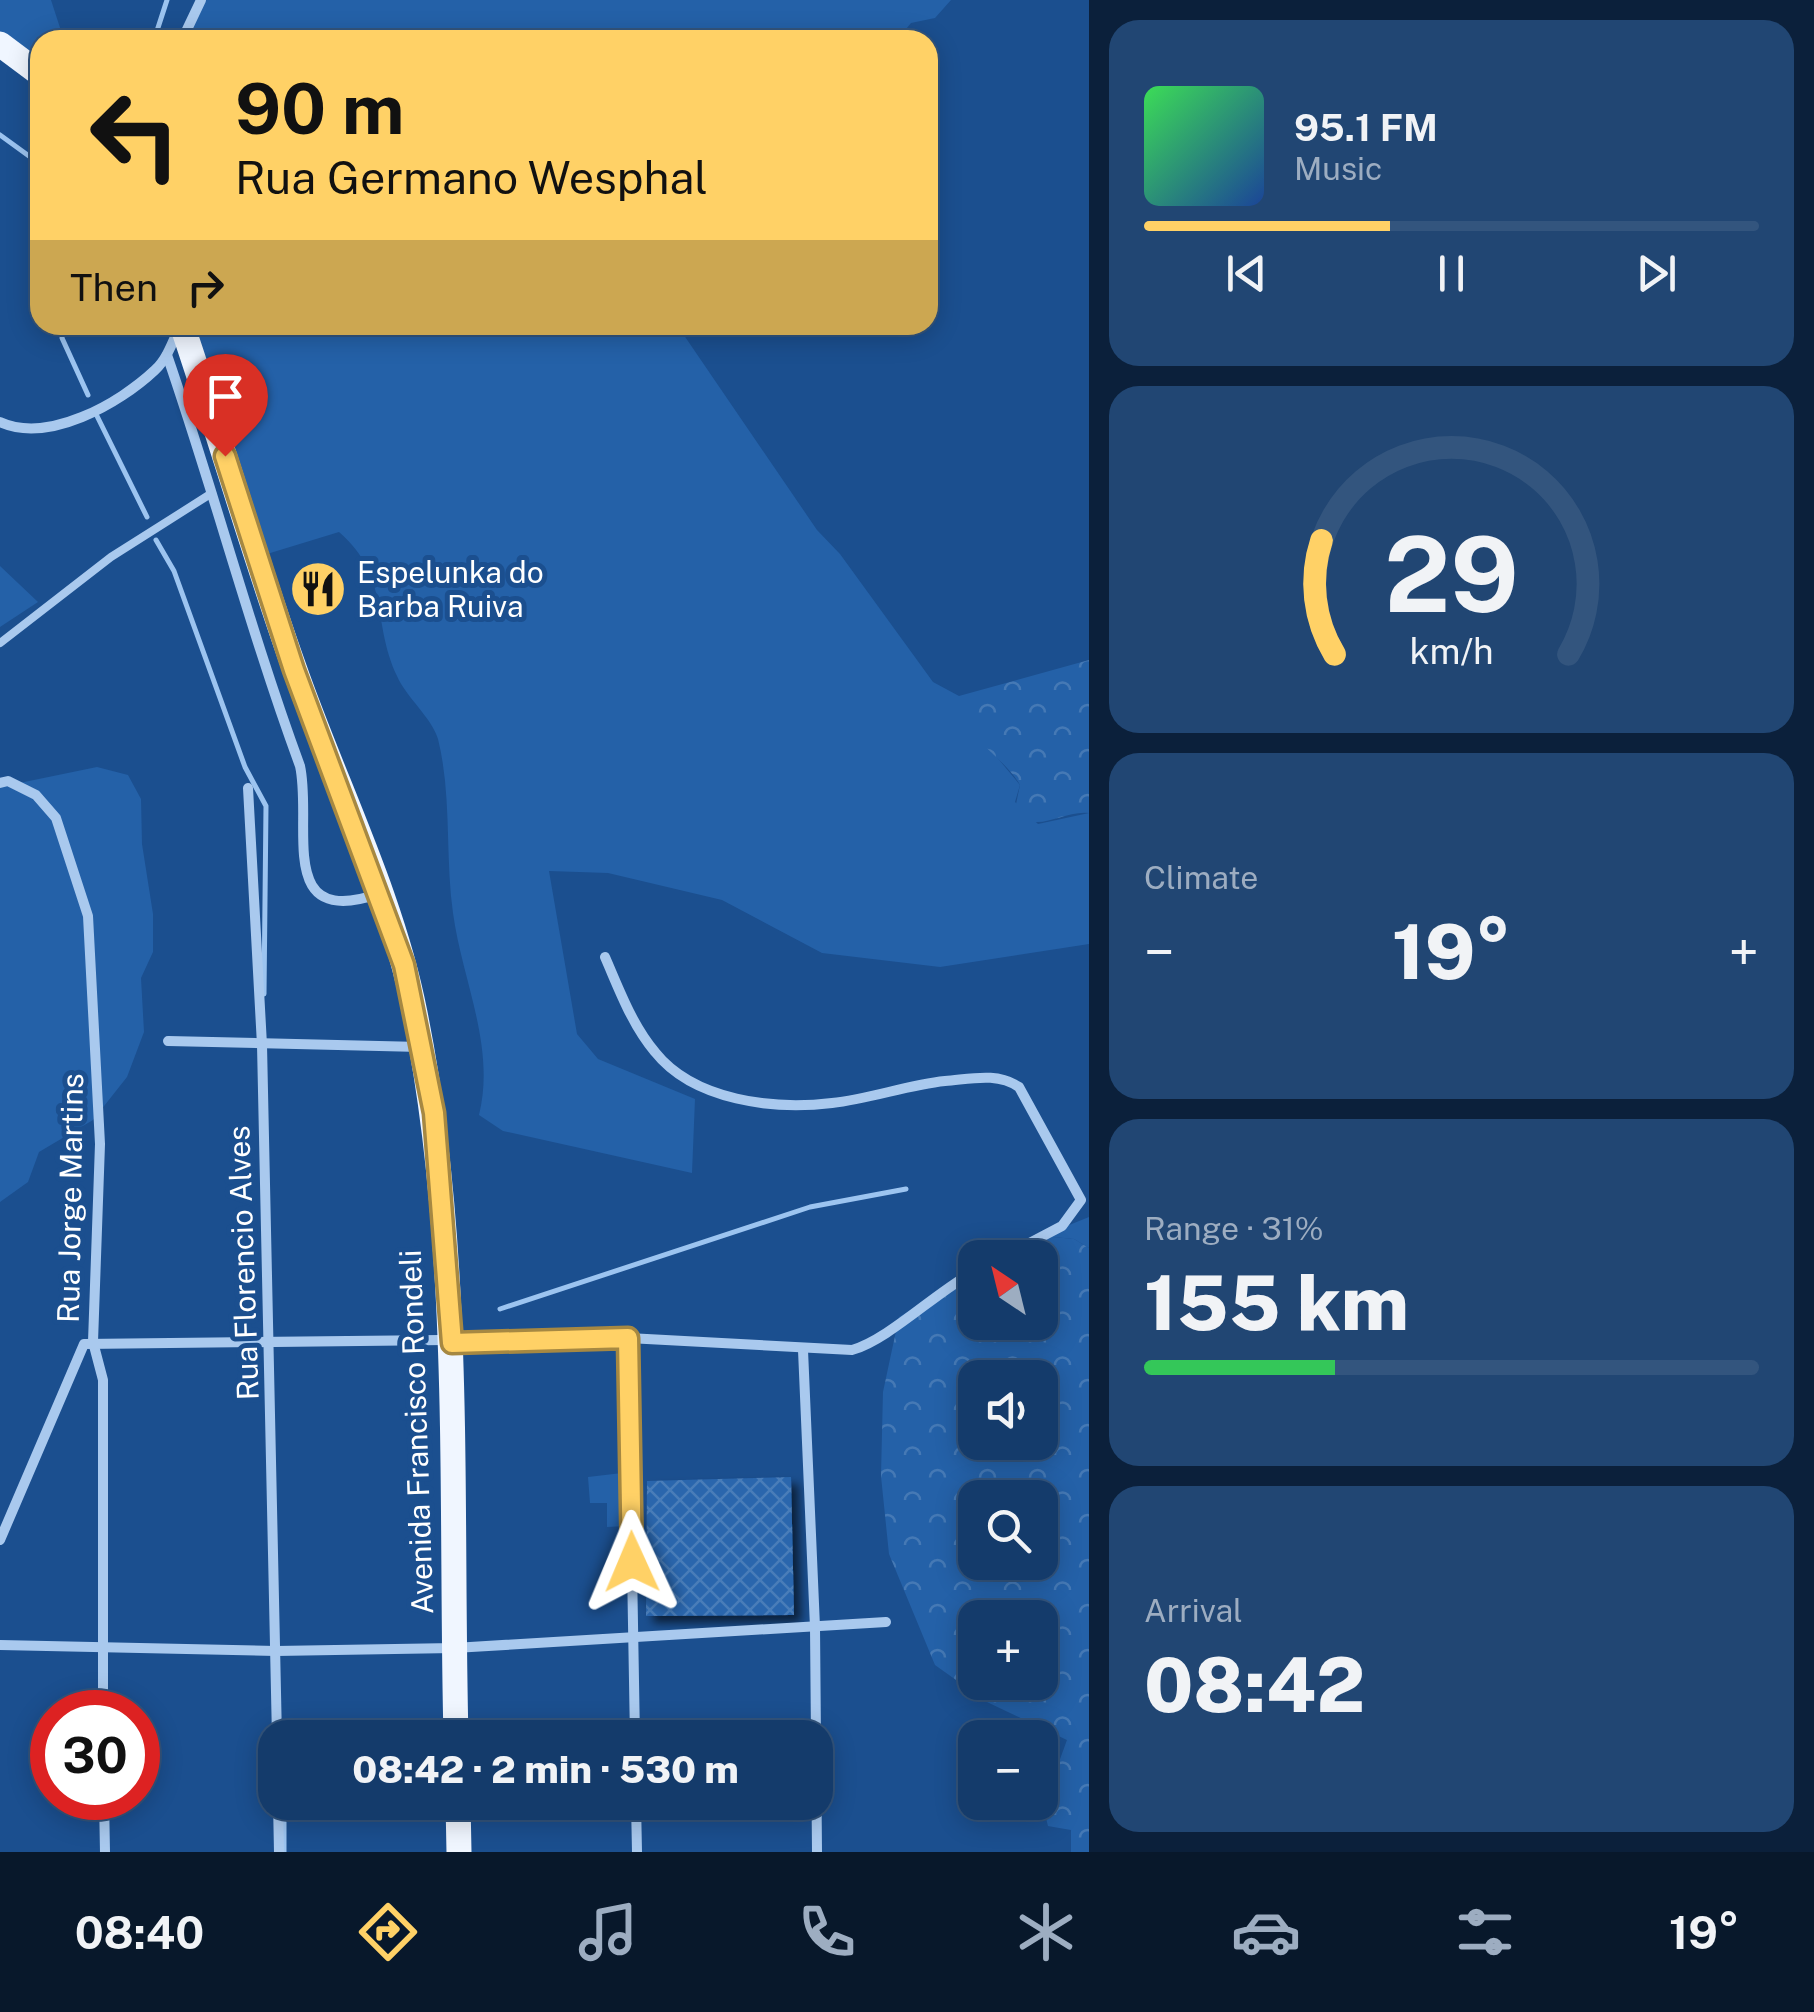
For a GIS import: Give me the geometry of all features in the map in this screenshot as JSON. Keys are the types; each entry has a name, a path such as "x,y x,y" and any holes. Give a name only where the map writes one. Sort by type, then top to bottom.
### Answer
{"main road":[{"path":"0,44 30,66"},
{"name":"Avenida Francisco Rondeli","path":"184,335 294,670 380,893 404,965 422,1047 434,1113 452,1343 456,1720"},
{"path":"458,1820 459,1852"}],"street":[{"path":"187,30 201,0"},
{"path":"0,422 22,430 68,423 138,382 167,355 176,335"},
{"path":"167,355 214,492 243,604 300,766 305,790 306,876 320,896 336,903 380,893"},
{"name":"Rua Jorge Martins","path":"0,783 8,782 36,795 56,818 88,916 100,1144 88,1343 103,1380 103,1690"},
{"name":"Rua Florencio Alves","path":"248,788 262,1045 277,1720"},
{"path":"605,957 627,1008 656,1054 695,1085 751,1102 832,1103 902,1086 1005,1078 1019,1087 1081,1200 1073,1216 1032,1240"},
{"path":"168,1040 422,1047"},
{"path":"0,1540 88,1343 271,1345 628,1338 803,1350 866,1346 958,1281"},
{"path":"628,1338 635,1720"},
{"path":"803,1350 815,1627 817,1852"},
{"path":"0,1645 102,1644 276,1651 454,1648 886,1622"},
{"path":"104,1820 105,1852"},
{"path":"278,1820 279,1852"},
{"path":"636,1820 637,1852"}],"lane":[{"path":"0,643 111,557 214,492"}],"green space":[{"path":"0,0 51,0 61,30 30,30 30,66 0,44"},
{"path":"206,0 951,0 935,18 911,23 905,30 184,30"},
{"path":"193,335 684,335 817,530 840,554 933,682 959,696 966,720 1020,785 1015,802 1038,824 1089,813 1089,944 940,967 822,953 722,900 608,873 549,871 577,1034 598,1059 695,1099 692,1173 503,1131 479,1115 483,1090 481,1039 453,913 445,782 438,739 397,676 373,583 355,549 339,532 267,554"},
{"path":"0,566 38,602 0,627"},
{"path":"1089,660 1089,813 1042,822 1024,820 1014,814 1020,785 965,722 959,696"},
{"path":"97,767 128,775 141,799 142,844 153,914 153,952 141,978 144,1032 127,1077 93,1120 39,1152 28,1182 0,1202 0,787"},
{"path":"1089,1217 1089,1248 1074,1239 1042,1236"},
{"path":"1042,1236 1074,1239 1089,1248 1089,1852 1071,1852 1071,1830 1048,1826 1046,1820 1058,1820 1058,1765 1067,1740 1058,1736 1058,1720 1025,1720 984,1700 1058,1700 1058,1600 958,1600 958,1681 935,1665 889,1554 881,1476 883,1392 899,1317 958,1283 958,1340 1058,1340 1058,1240 1035,1240"},
{"path":"622,1473 627,1526 607,1527 607,1503 590,1503 588,1477"}],"building":[{"path":"791,1477 794,1615 646,1616 647,1481"}],"waterway":[{"path":"157,30 167,0"},
{"path":"0,135 30,157"},
{"path":"62,335 88,395"},
{"path":"97,416 147,517"},
{"path":"156,540 174,571 245,767 266,806 264,994"},
{"path":"500,1309 810,1207 906,1189"},
{"path":"284,1820 284,1852"}],"place":[{"name":"Espelunka do Barba Ruiva","path":"318,589"}],"route":[{"path":"225,456 294,670 404,965 434,1113 452,1343 628,1338 632,1562"}]}
